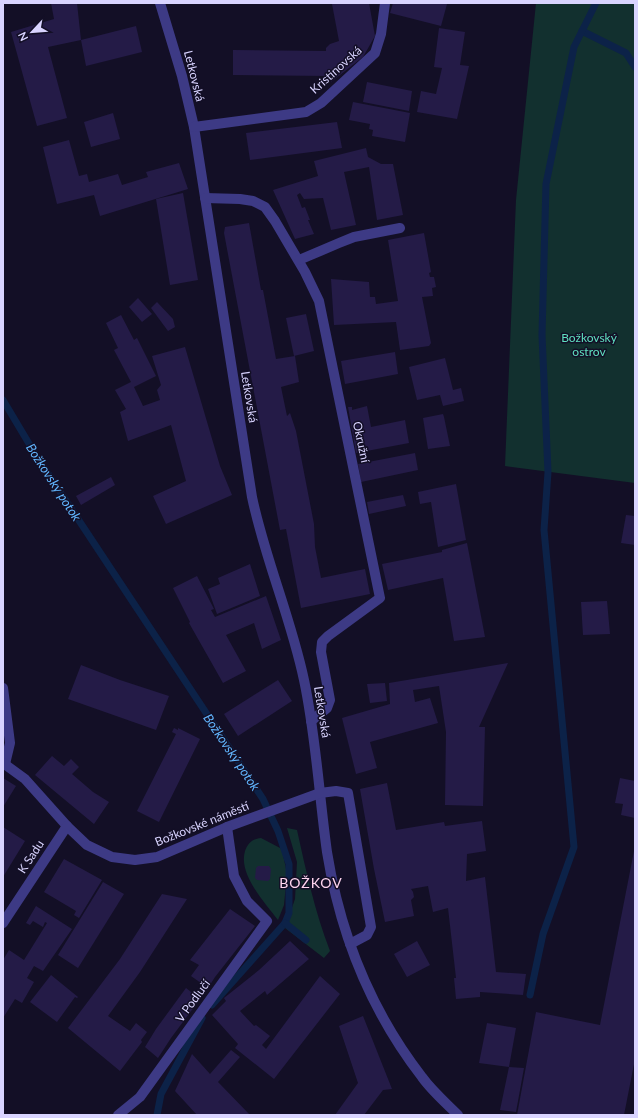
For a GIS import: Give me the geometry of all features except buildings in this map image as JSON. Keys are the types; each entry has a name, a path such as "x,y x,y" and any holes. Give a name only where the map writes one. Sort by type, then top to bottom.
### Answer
{"street":[{"name":"Letkovská","path":"160,3 182,76 194,128 252,497 259,528 304,680 311,720 330,867 339,910 362,976 393,1035 422,1077 458,1115"},
{"name":"Kristinovská","path":"194,128 306,112 321,103 375,53 381,34 386,3"},
{"name":"Okružní","path":"205,198 254,201 265,207 299,260 319,301 380,598 322,642 321,652 330,700 327,708 311,720"},
{"path":"299,260 354,237 400,228"},
{"path":"3,688 10,743 4,764"},
{"name":"Božkovské náměstí","path":"4,764 25,779 67,826 87,845 112,857 135,860 157,857 249,819 320,792 336,791 348,793 370,927 367,935 350,944"},
{"name":"K Sadu","path":"3,923 67,826"},
{"name":"V Podlučí","path":"118,1115 140,1097 267,921 247,901 234,876 227,828"}],"green space":[{"name":"Božkovský ostrov","path":"536,3 635,3 635,483 505,466 516,200"},
{"path":"287,828 297,830 315,906 330,951 324,958 285,928 295,899 297,862"},
{"path":"261,838 282,849 287,874 284,905 278,920 254,888 245,869 244,860 246,848 253,840"}],"waterway":[{"path":"530,995 543,934 574,847 544,530 548,472 542,335 546,184 574,47 596,3"},
{"path":"582,31 626,53 635,67"},
{"name":"Božkovský potok","path":"3,400 37,457 263,799 278,831 289,864 289,913 285,923 212,1005"},
{"path":"285,923 306,940"},
{"name":"Božkovský potok","path":"157,1115 161,1094 202,1018"}],"district":[{"name":"BOŽKOV","path":"311,883"}]}
